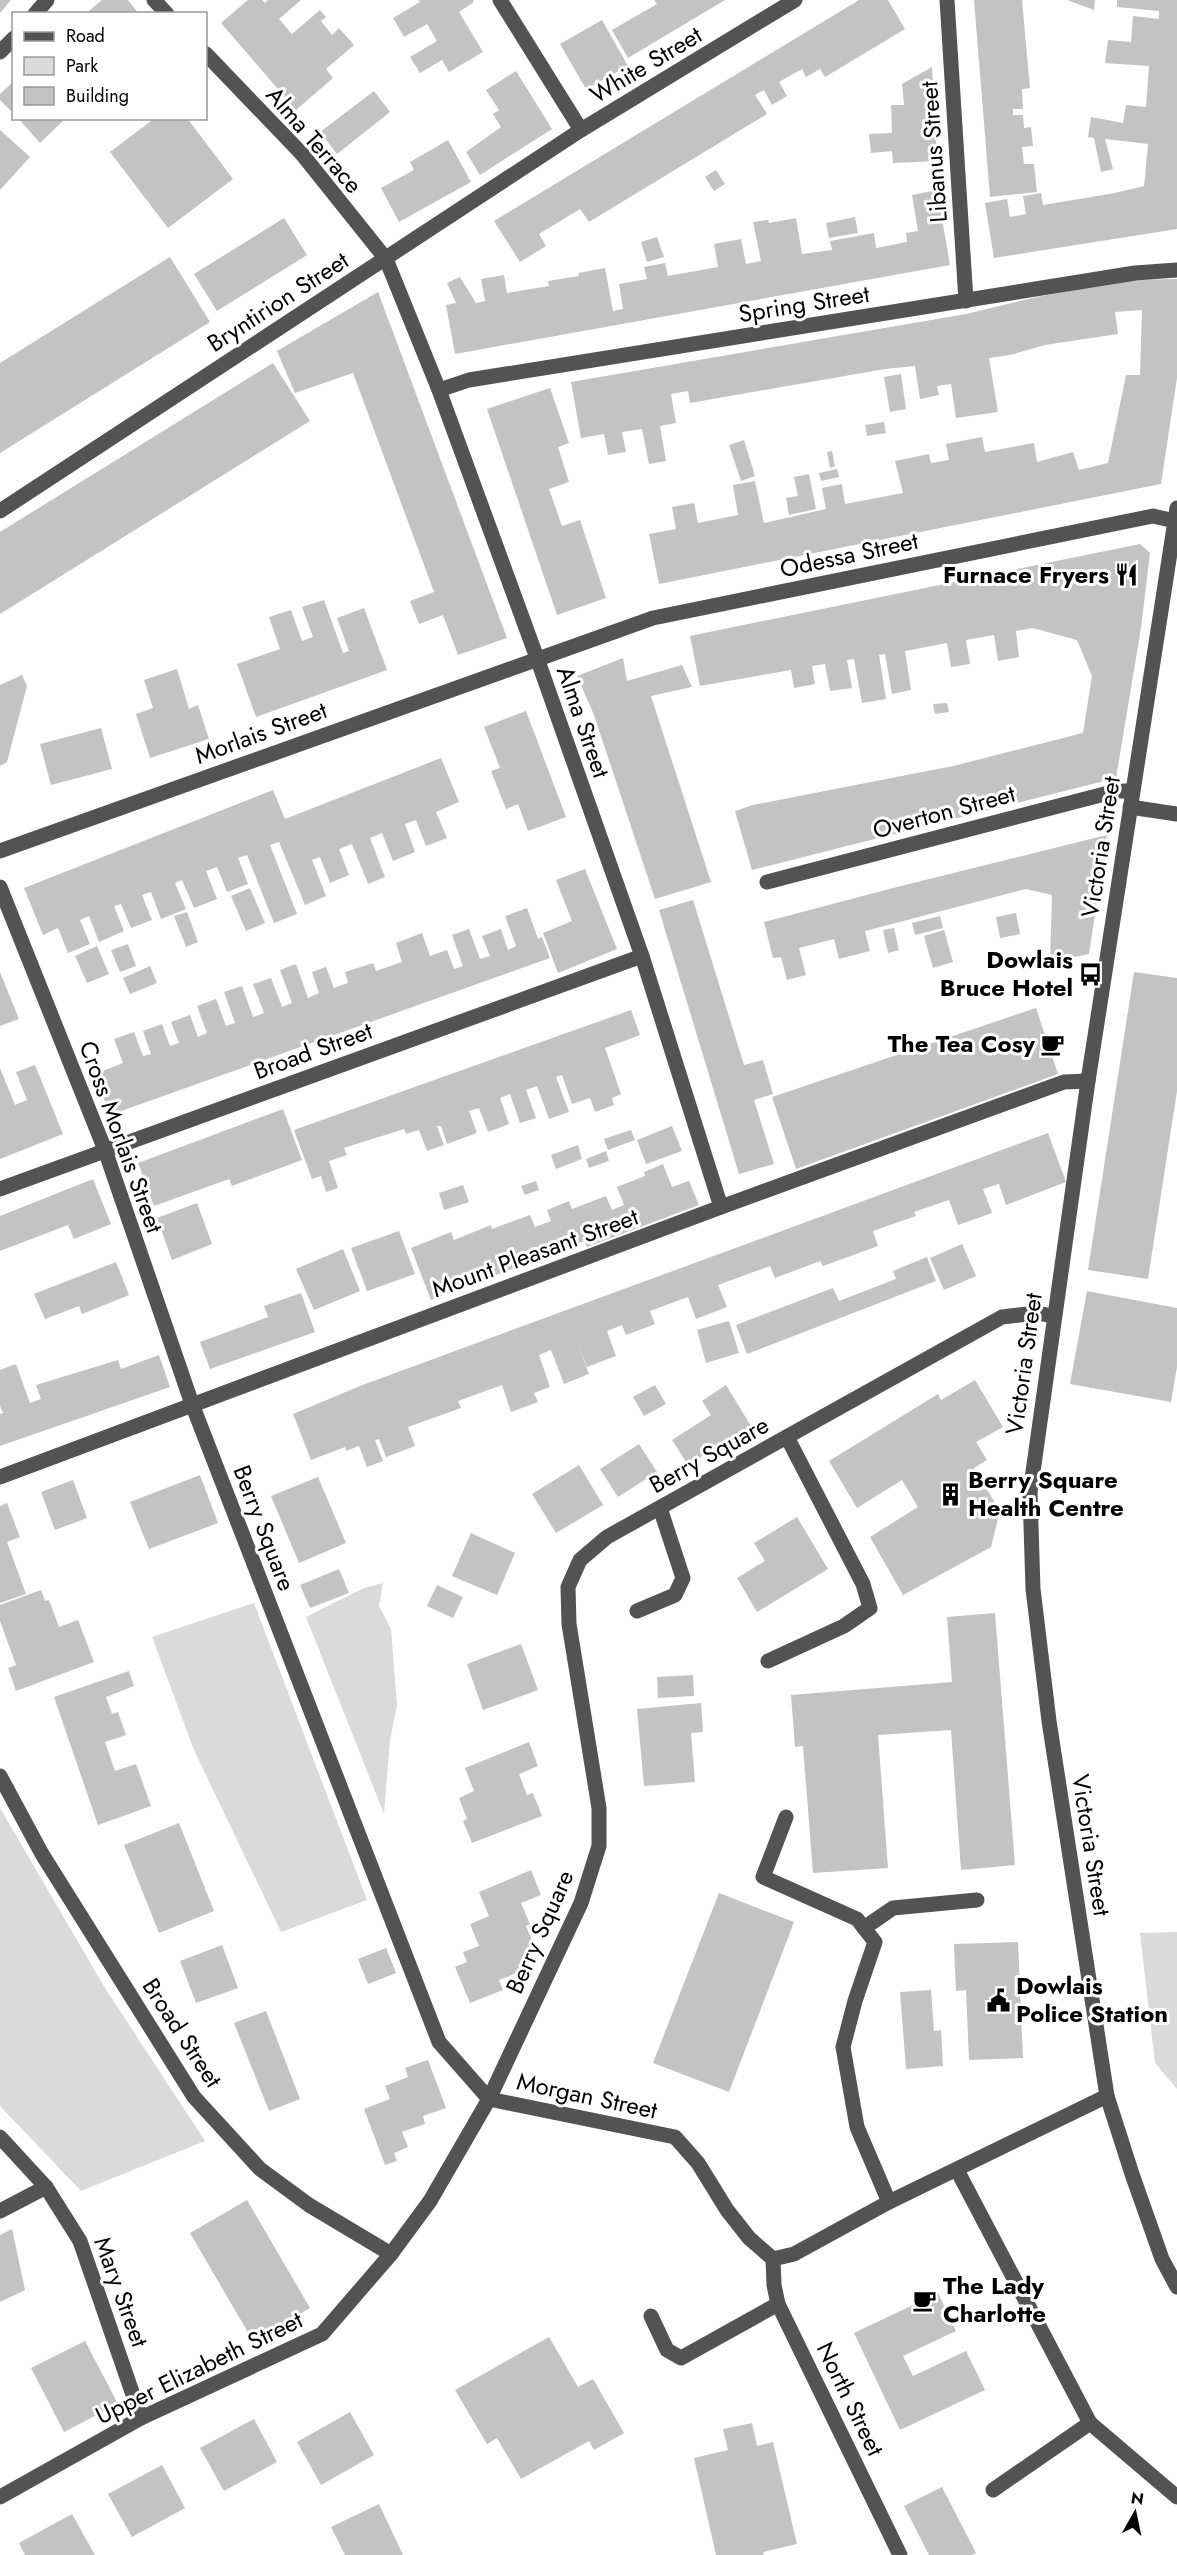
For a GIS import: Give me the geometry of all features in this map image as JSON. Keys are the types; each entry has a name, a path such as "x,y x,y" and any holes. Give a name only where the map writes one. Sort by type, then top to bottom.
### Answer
{"street":[{"path":"37,12 47,0"},
{"path":"154,0 165,12"},
{"path":"500,0 581,130"},
{"name":"White Street","path":"581,130 795,0"},
{"name":"Libanus Street","path":"947,0 966,301"},
{"path":"0,52 12,40"},
{"name":"Alma Terrace","path":"207,55 302,154 386,259"},
{"name":"Bryntirion Street","path":"0,511 581,130"},
{"name":"Alma Street","path":"386,259 439,390 537,658 642,956 721,1207"},
{"name":"Spring Street","path":"439,390 469,380 1135,273 1177,270"},
{"name":"Odessa Street","path":"537,658 653,618 1154,516 1176,515"},
{"name":"Victoria Street","path":"1176,515 1088,1081 1053,1316 1030,1493 1033,1589 1049,1721 1107,2096 1162,2259 1177,2287"},
{"name":"Morlais Street","path":"0,851 537,658"},
{"name":"Overton Street","path":"767,882 1116,791 1132,791"},
{"path":"1130,807 1177,814"},
{"name":"Cross Morlais Street","path":"0,887 105,1150 192,1404"},
{"name":"Broad Street","path":"0,1189 642,956"},
{"name":"Mount Pleasant Street","path":"0,1477 721,1207 1064,1082 1088,1081"},
{"name":"Berry Square","path":"192,1404 439,2042 489,2099 581,1903 600,1846 599,1808 570,1624 568,1587 580,1560 607,1538 1002,1317 1037,1313 1053,1316"},
{"path":"768,1661 844,1626 870,1608 863,1584 787,1437"},
{"path":"637,1611 675,1595 683,1578 660,1508"},
{"name":"Broad Street","path":"0,1776 42,1854 194,2097 260,2169 309,2205 391,2254"},
{"path":"786,1817 763,1877 857,1919 875,1942 855,2001 843,2047 857,2127 889,2202"},
{"path":"864,1928 893,1908 977,1900"},
{"path":"773,2259 794,2254 889,2202 1107,2096"},
{"name":"Morgan Street","path":"489,2099 675,2137 698,2163 749,2238 773,2259"},
{"name":"Upper Elizabeth Street","path":"0,2497 141,2418 322,2334 391,2254 430,2201 489,2099"},
{"name":"Mary Street","path":"0,2137 46,2187 80,2241 141,2418"},
{"path":"957,2170 1090,2422 1177,2497"},
{"path":"0,2211 46,2187"},
{"name":"North Street","path":"773,2259 774,2285 778,2304 900,2555"},
{"path":"651,2316 667,2349 681,2358 778,2304"},
{"path":"993,2490 1090,2422"}],"green space":[{"path":"383,1583 379,1606 391,1629 397,1705 390,1740 384,1814 306,1617 364,1588"},
{"path":"254,1603 367,1900 281,1932 194,1750 152,1637"},
{"path":"0,1808 105,1988 205,2141 81,2191 0,2106"},
{"path":"1177,1932 1177,2089 1155,2063 1140,1933"}],"building":[{"path":"0,0 11,0 0,13"},
{"path":"102,0 128,0 137,12 87,12"},
{"path":"248,0 262,0 265,3 268,0 301,0 279,19 292,34 320,10 326,17 321,21 332,35 339,28 354,45 326,69 333,78 296,110 221,23"},
{"path":"418,0 473,0 474,2 459,12 483,52 449,72 442,60 420,73 410,57 437,41 427,24 404,37 393,18 420,2"},
{"path":"654,0 725,0 628,58 612,30 657,4"},
{"path":"859,0 888,0 905,29 825,77 820,69 806,77 802,69 779,82 787,96 772,105 764,90 755,95 767,114 589,222 580,209 539,234 546,246 520,262 494,221"},
{"path":"974,0 1022,0 1030,88 1022,89 1023,109 1013,109 1013,115 1023,115 1024,128 1031,127 1033,146 1022,147 1024,164 1034,164 1037,192 990,197"},
{"path":"1067,0 1095,0 1094,10"},
{"path":"1117,0 1177,0 1177,229 994,258 985,203 1007,199 1010,217 1026,214 1023,196 1041,193 1043,205 1144,186 1148,144 1105,139 1113,169 1101,172 1094,138 1088,137 1091,117 1123,123 1126,105 1146,107 1149,66 1105,63 1108,40 1131,42 1133,16 1159,19 1159,11 1117,7"},
{"path":"602,20 628,66 586,89 560,44"},
{"path":"932,67 937,161 893,163 892,151 871,153 869,134 892,133 891,105 904,105 902,84"},
{"path":"516,71 552,129 480,175 466,152 501,127 493,114 499,110 486,90"},
{"path":"12,83 12,112 0,100 0,94"},
{"path":"374,91 390,112 337,154 320,132"},
{"path":"20,120 64,120 40,143"},
{"path":"152,120 189,120 233,179 168,228 110,152"},
{"path":"0,130 30,157 0,190"},
{"path":"448,140 471,182 399,222 381,188 414,170 410,162"},
{"path":"716,170 725,184 714,191 705,177"},
{"path":"937,190 950,265 455,354 446,305 456,303 447,283 460,277 476,303 485,301 481,279 504,275 507,293 549,286 548,281 579,276 578,273 605,268 613,311 623,309 619,284 647,279 644,267 665,263 668,276 718,267 714,244 741,239 746,264 761,261 753,222 768,220 769,223 796,218 802,254 832,250 830,241 874,233 876,248 907,242 906,233 918,231 912,195"},
{"path":"855,217 858,233 829,238 826,223"},
{"path":"284,218 307,255 217,311 194,274"},
{"path":"657,237 664,257 647,262 641,242"},
{"path":"170,257 210,322 0,453 0,363"},
{"path":"1177,279 1177,378 1161,484 659,584 649,534 676,529 672,507 694,503 698,523 738,515 733,485 755,481 764,523 826,509 822,488 842,484 845,504 903,493 895,461 929,454 931,463 949,460 946,444 982,437 985,452 1034,443 1037,462 1073,452 1079,470 1108,463 1126,375 1140,375 1142,310 1115,312 1118,334 1045,345 1010,355 989,358 998,412 956,418 951,384 937,386 939,395 920,399 915,366 885,369 690,403 688,391 671,394 676,423 660,426 666,461 649,464 642,429 622,432 626,452 608,455 604,434 581,438 571,382 966,314 1037,297 1128,280"},
{"path":"378,292 507,638 458,655 443,615 419,624 410,601 434,592 353,373 295,393 277,351"},
{"path":"273,363 310,421 0,614 0,532"},
{"path":"901,374 906,409 890,412 884,377"},
{"path":"550,388 569,443 558,447 569,482 549,489 562,526 580,520 606,598 557,615 487,409"},
{"path":"884,422 886,433 867,436 865,425"},
{"path":"744,440 755,476 741,481 729,445"},
{"path":"832,451 835,466 830,468 827,452"},
{"path":"837,469 839,477 821,481 819,473"},
{"path":"809,474 816,509 789,515 786,498 798,496 794,477"},
{"path":"1140,544 1150,553 1141,628 1116,778 752,870 735,811 753,805 953,766 1083,733 1092,676 1077,640 1033,628 1016,631 1019,657 998,661 994,635 966,640 970,664 951,667 947,643 905,651 911,690 892,694 885,654 879,655 886,699 862,703 854,659 847,660 852,688 830,691 825,664 812,666 815,684 794,688 791,670 700,686 690,636"},
{"path":"324,600 343,653 349,651 337,618 364,608 387,670 256,717 237,664 280,649 269,617 291,610 302,641 313,637 302,607"},
{"path":"623,658 627,681 682,665 692,687 651,696 711,882 655,899 594,715 577,676"},
{"path":"177,669 189,709 198,705 209,739 150,758 136,714 153,708 144,680"},
{"path":"22,675 27,686 7,762 0,766 0,685"},
{"path":"947,703 949,712 935,714 933,704"},
{"path":"526,711 566,817 528,831 518,804 506,809 491,771 500,768 484,727"},
{"path":"101,728 112,769 51,785 40,744"},
{"path":"441,758 459,802 436,812 447,838 426,846 416,820 405,824 415,852 393,861 382,833 370,838 385,877 368,884 352,844 339,849 349,875 330,883 320,857 312,860 326,896 305,905 279,842 270,845 297,914 274,923 247,855 238,858 248,884 227,892 217,867 206,871 217,899 194,908 182,880 175,883 186,909 161,919 151,892 142,895 152,920 131,928 121,904 114,906 124,931 99,942 89,916 80,920 90,944 68,953 58,928 43,935 24,888 273,790 285,819"},
{"path":"1107,835 1089,954 1050,962 1052,895 1026,889 865,931 870,951 839,959 834,939 799,948 806,975 787,980 781,957 773,958 764,922"},
{"path":"585,869 617,949 558,973 543,933 572,921 556,880"},
{"path":"250,888 265,923 246,931 231,896"},
{"path":"693,900 744,1065 763,1060 773,1094 754,1100 774,1164 739,1174 659,910"},
{"path":"527,908 538,939 542,937 550,958 110,1115 95,1074 123,1063 114,1039 134,1032 143,1056 151,1054 143,1031 162,1024 170,1046 179,1043 171,1022 190,1015 198,1037 207,1033 197,1006 216,999 226,1026 235,1023 224,992 242,986 253,1017 264,1013 253,984 271,978 282,1007 292,1003 280,970 296,964 308,998 319,993 312,972 326,967 334,988 348,983 345,972 373,963 376,971 402,962 396,943 422,933 430,956 447,950 454,969 463,966 452,935 469,929 480,959 490,956 482,936 501,929 508,950 516,946 505,916"},
{"path":"187,912 198,942 186,947 174,916"},
{"path":"1016,913 1020,934 1000,938 996,917"},
{"path":"940,916 943,928 915,935 912,923"},
{"path":"894,928 899,950 888,953 883,930"},
{"path":"944,930 953,962 933,968 924,936"},
{"path":"128,944 136,966 120,972 111,950"},
{"path":"97,946 109,974 87,983 75,956"},
{"path":"150,966 157,983 130,994 123,978"},
{"path":"0,972 19,1019 0,1026"},
{"path":"1134,972 1177,978 1177,1091 1148,1279 1088,1270"},
{"path":"1036,1008 1058,1074 796,1169 772,1097"},
{"path":"631,1010 640,1035 605,1048 621,1094 612,1098 614,1105 595,1112 590,1098 572,1104 562,1075 556,1077 569,1112 549,1119 537,1086 526,1090 536,1118 520,1123 510,1094 500,1098 509,1124 488,1132 479,1108 469,1111 477,1133 447,1144 441,1126 437,1126 444,1145 427,1151 419,1130 406,1134 404,1129 344,1148 347,1155 329,1161 338,1188 326,1192 321,1176 312,1179 294,1130"},
{"path":"35,1065 63,1134 0,1159 0,1068 15,1105 27,1100 16,1072"},
{"path":"283,1109 302,1160 232,1186 229,1179 154,1206 138,1163"},
{"path":"672,1126 682,1151 646,1164 637,1140"},
{"path":"631,1130 635,1140 608,1150 604,1139"},
{"path":"1048,1133 1066,1182 1006,1205 999,1184 983,1189 992,1213 958,1225 949,1200 914,1212 916,1216 873,1231 878,1246 823,1266 820,1261 775,1278 770,1266 718,1285 727,1307 696,1319 688,1297 650,1311 655,1324 626,1335 622,1325 607,1331 616,1356 587,1367 577,1342 589,1374 564,1384 551,1350 539,1355 550,1387 534,1393 538,1402 511,1412 502,1385 458,1401 461,1408 408,1427 415,1446 386,1457 379,1439 375,1440 383,1461 367,1467 359,1446 346,1451 345,1447 311,1460 293,1414 360,1386"},
{"path":"578,1145 582,1159 556,1169 551,1155"},
{"path":"606,1151 609,1161 589,1168 586,1159"},
{"path":"663,1164 672,1187 689,1181 699,1205 587,1247 584,1241 431,1300 411,1248 451,1232 454,1240 491,1225 492,1229 530,1215 535,1227 551,1221 547,1210 569,1201 572,1209 606,1196 612,1210 624,1205 617,1187 645,1176 644,1172"},
{"path":"93,1179 111,1224 74,1239 68,1225 0,1251 0,1216"},
{"path":"536,1181 539,1190 525,1195 521,1186"},
{"path":"463,1185 469,1202 444,1210 439,1193"},
{"path":"197,1203 212,1244 172,1260 157,1218"},
{"path":"399,1231 415,1274 367,1291 351,1248"},
{"path":"962,1244 976,1276 944,1290 930,1258"},
{"path":"343,1249 360,1291 314,1310 296,1269"},
{"path":"927,1257 936,1281 747,1354 736,1325 833,1288 839,1301 896,1279 893,1271"},
{"path":"116,1262 129,1295 82,1314 79,1306 45,1319 34,1294"},
{"path":"1087,1291 1177,1308 1177,1367 1171,1402 1070,1384"},
{"path":"301,1293 315,1332 210,1369 200,1342 268,1317 264,1306"},
{"path":"729,1321 739,1353 706,1363 697,1330"},
{"path":"159,1355 170,1387 0,1446 0,1414 3,1413 0,1406 0,1370 16,1364 30,1403 41,1399 36,1385 118,1360 121,1369"},
{"name":"Berry Square Health Centre","path":"975,1380 1003,1427 976,1442 987,1460 974,1468 1000,1511 991,1547 903,1595 870,1537 918,1507 902,1480 857,1508 829,1461 938,1394 941,1400"},
{"path":"655,1385 666,1404 644,1416 633,1397"},
{"path":"726,1385 751,1426 688,1465 672,1440 711,1415 702,1401"},
{"path":"639,1444 657,1472 618,1497 600,1469"},
{"path":"579,1465 603,1505 556,1533 532,1494"},
{"path":"200,1475 218,1523 149,1549 130,1502"},
{"path":"318,1477 346,1543 299,1563 271,1496"},
{"path":"73,1480 87,1518 55,1530 41,1492"},
{"path":"7,1503 20,1537 7,1542 26,1594 0,1603 0,1506"},
{"path":"797,1517 828,1569 757,1612 737,1578 765,1561 754,1543"},
{"path":"471,1533 515,1553 497,1595 452,1576"},
{"path":"339,1569 349,1593 310,1608 300,1585"},
{"path":"437,1585 463,1597 453,1618 427,1606"},
{"path":"41,1590 45,1601 49,1600 59,1627 78,1620 94,1662 16,1691 8,1668 16,1665 0,1621 0,1605"},
{"path":"995,1613 1015,1865 961,1870 951,1730 878,1735 888,1868 813,1873 803,1746 795,1747 791,1695 952,1682 947,1617"},
{"path":"521,1644 538,1690 483,1710 467,1664"},
{"path":"129,1671 134,1686 106,1697 112,1714 118,1712 126,1735 105,1742 115,1771 136,1764 151,1806 98,1825 54,1697"},
{"path":"693,1675 694,1696 658,1698 657,1677"},
{"path":"701,1703 703,1732 691,1733 695,1782 644,1786 637,1709"},
{"path":"529,1742 538,1766 519,1774 527,1795 533,1793 542,1816 472,1843 463,1821 467,1819 459,1798 474,1791 465,1768"},
{"path":"179,1823 214,1911 159,1933 124,1845"},
{"path":"531,1870 541,1895 521,1903 530,1924 526,1926 537,1952 522,1958 527,1969 499,1980 503,1990 470,2003 455,1967 467,1962 463,1952 479,1946 470,1924 489,1916 479,1892"},
{"path":"719,1893 794,1922 729,2092 653,2063"},
{"path":"1018,1942 1023,2058 969,2060 966,1990 956,1991 954,1944"},
{"path":"222,1945 238,1988 196,2003 180,1961"},
{"path":"386,1948 396,1973 368,1984 358,1959"},
{"path":"931,1990 934,2031 941,2030 943,2066 906,2069 900,1992"},
{"path":"266,2011 300,2099 269,2111 234,2023"},
{"path":"428,2060 446,2108 423,2116 425,2124 402,2132 408,2147 394,2153 397,2161 385,2165 364,2109 390,2099 385,2086 408,2077 405,2068"},
{"path":"247,2200 310,2308 253,2341 190,2233"},
{"path":"12,2229 25,2290 0,2302 0,2235"},
{"path":"938,2293 956,2331 903,2356 913,2376 966,2351 985,2390 900,2430 854,2333"},
{"path":"549,2337 578,2387 593,2379 624,2433 594,2450 589,2441 521,2479 497,2438 487,2444 455,2390"},
{"path":"85,2341 118,2404 64,2432 31,2368"},
{"path":"350,2412 374,2455 321,2485 297,2442"},
{"path":"254,2419 277,2462 224,2491 200,2448"},
{"path":"752,2423 757,2446 773,2442 797,2544 763,2552 764,2555 716,2555 694,2458 728,2450 723,2429"},
{"path":"162,2465 185,2508 132,2537 108,2494"},
{"path":"942,2487 976,2553 972,2555 929,2555 904,2506"},
{"path":"379,2504 403,2555 345,2555 331,2527"},
{"path":"72,2514 95,2555 25,2555 19,2543"}],"place":[{"name":"Furnace Fryers","path":"1127,575"},
{"name":"Dowlais Bruce Hotel","path":"1091,974"},
{"name":"The Tea Cosy","path":"1053,1044"},
{"name":"Berry Square Health Centre","path":"950,1494"},
{"name":"Dowlais Police Station","path":"998,2000"},
{"name":"The Lady Charlotte","path":"925,2300"}]}
